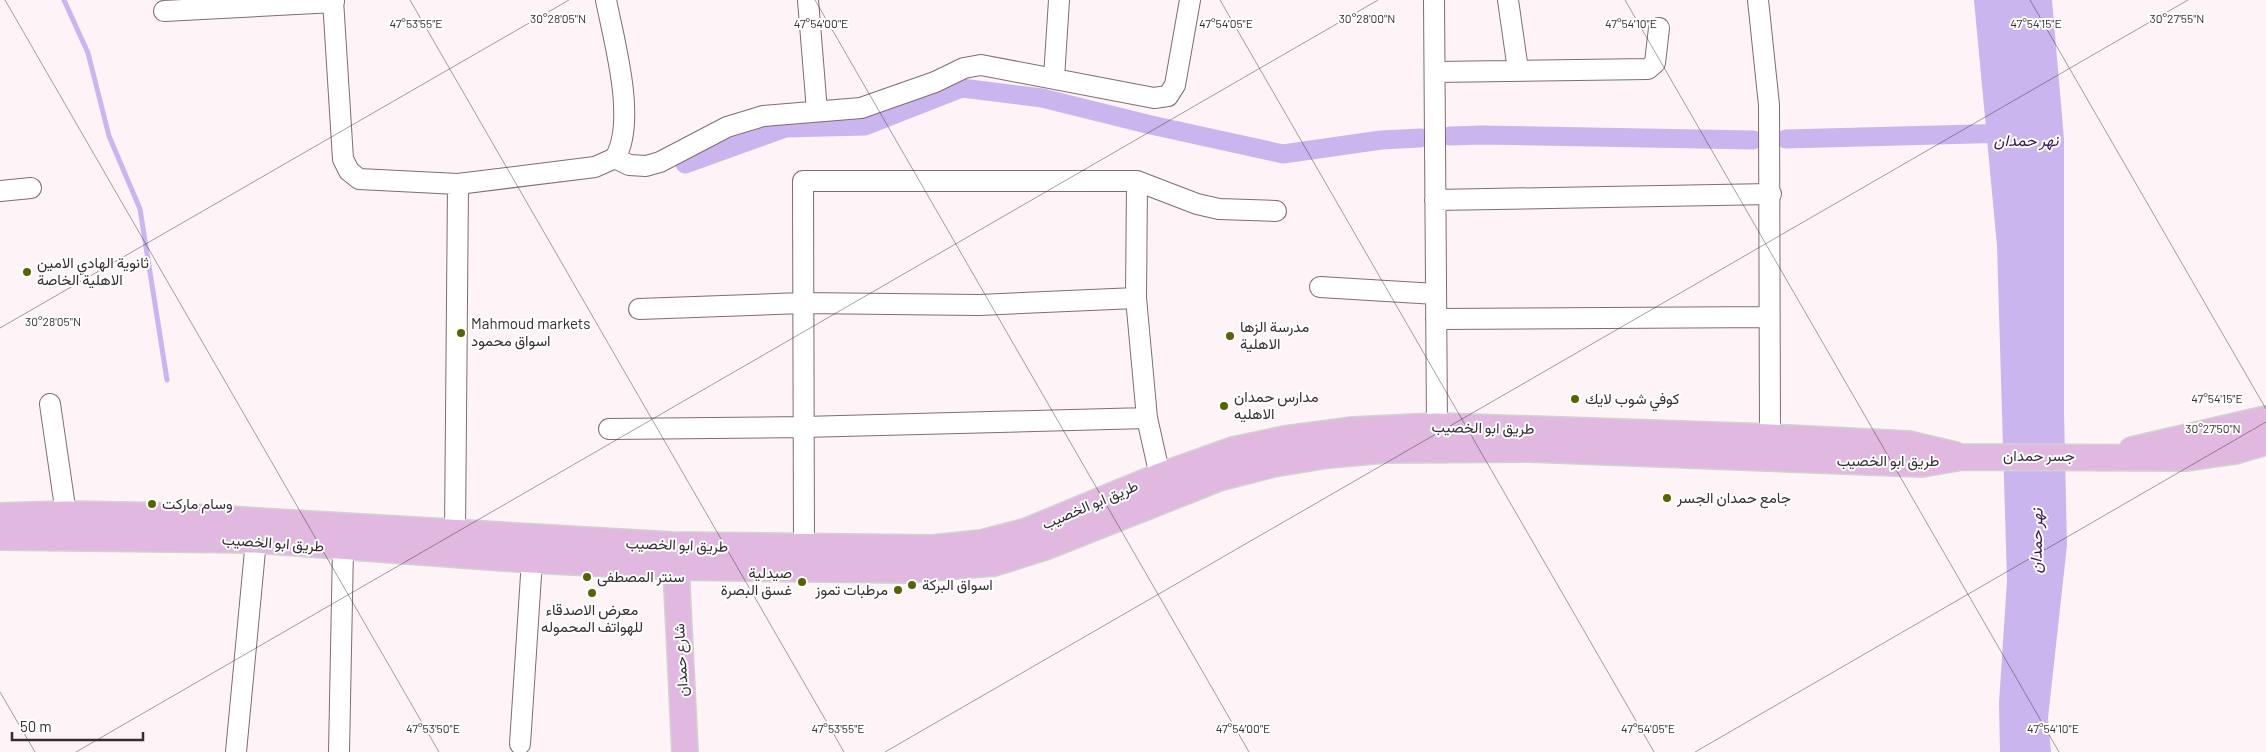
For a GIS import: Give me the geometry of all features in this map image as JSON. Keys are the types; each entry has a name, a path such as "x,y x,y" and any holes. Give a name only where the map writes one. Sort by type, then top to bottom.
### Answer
{"main road":[{"path":"2116,456 2162,442 2266,419"},
{"name":"طريق ابو الخصيب","path":"0,516 66,514 172,516 672,545 933,548 981,543 1027,531 1160,476 1233,450 1285,439 1353,430 1437,426 1531,439 1908,464 1935,463 1962,457"},
{"name":"طريق ابو الخصيب","path":"0,537 256,540 344,548 676,567 904,570 994,563 1045,547 1202,484 1273,464 1328,454 1531,439 1770,436 1908,444 1962,457"},
{"path":"2116,456 2187,458 2235,451 2266,442"},
{"name":"جسر حمدان","path":"1962,457 2116,456"},
{"name":"شارع حمدان","path":"676,567 686,752"}],"street":[{"path":"164,11 333,1 343,159 348,171 359,179 458,184 595,167 615,158 623,141 622,79 606,0"},
{"path":"808,0 817,111"},
{"path":"1054,78 1059,0"},
{"path":"615,158 629,165 646,166 660,162 727,127 763,116 861,108 935,82 972,66 981,65 1154,98 1168,96 1175,85 1190,0"},
{"path":"1434,0 1437,426"},
{"path":"1508,0 1518,70"},
{"path":"1758,0 1769,105 1770,436"},
{"path":"1436,72 1648,69 1655,63 1659,28"},
{"path":"804,547 802,303 804,181 1136,181 1197,204 1219,209 1276,210"},
{"path":"1136,181 1136,298 1147,418 1160,476"},
{"path":"455,533 458,184"},
{"path":"0,191 31,188"},
{"path":"1435,200 1770,194"},
{"path":"1320,287 1436,294"},
{"path":"639,310 802,303 979,305 1136,298"},
{"path":"1436,319 1769,317"},
{"path":"50,404 66,514"},
{"path":"609,429 803,427 1147,418"},
{"path":"236,752 256,540"},
{"path":"339,752 344,548"},
{"path":"520,744 532,560"}],"water":[{"name":"نهر حمدان","path":"1974,0 2052,0 2064,139 2064,412 2067,545 2048,718 2051,752 2000,752 1999,703 2007,580 1997,246"}],"waterway":[{"path":"64,0 88,53 109,136 140,209 167,380"},
{"path":"685,164 785,128 865,126 962,88 1042,98 1151,125 1283,154 1381,140 1421,138"},
{"path":"1786,139 2012,133"},
{"path":"1450,136 1753,140"}],"place":[{"name":"ثانوية الهادي الامين الاهلية الخاصة","path":"27,272"},
{"name":"Mahmoud markets اسواق محمود","path":"461,333"},
{"name":"مدرسة الزها الاهلية","path":"1230,336"},
{"name":"كوفي شوب لايك","path":"1575,399"},
{"name":"مدارس حمدان الاهليه","path":"1224,406"},
{"name":"جامع حمدان الجسر","path":"1667,498"},
{"name":"وسام ماركت","path":"152,504"},
{"name":"سنتر المصطفى","path":"587,577"},
{"name":"صيدلية غسق البصرة","path":"802,582"},
{"name":"اسواق البركة","path":"912,585"},
{"name":"مرطبات تموز","path":"898,590"},
{"name":"معرض الاصدقاء للهواتف المحموله","path":"592,593"}]}
